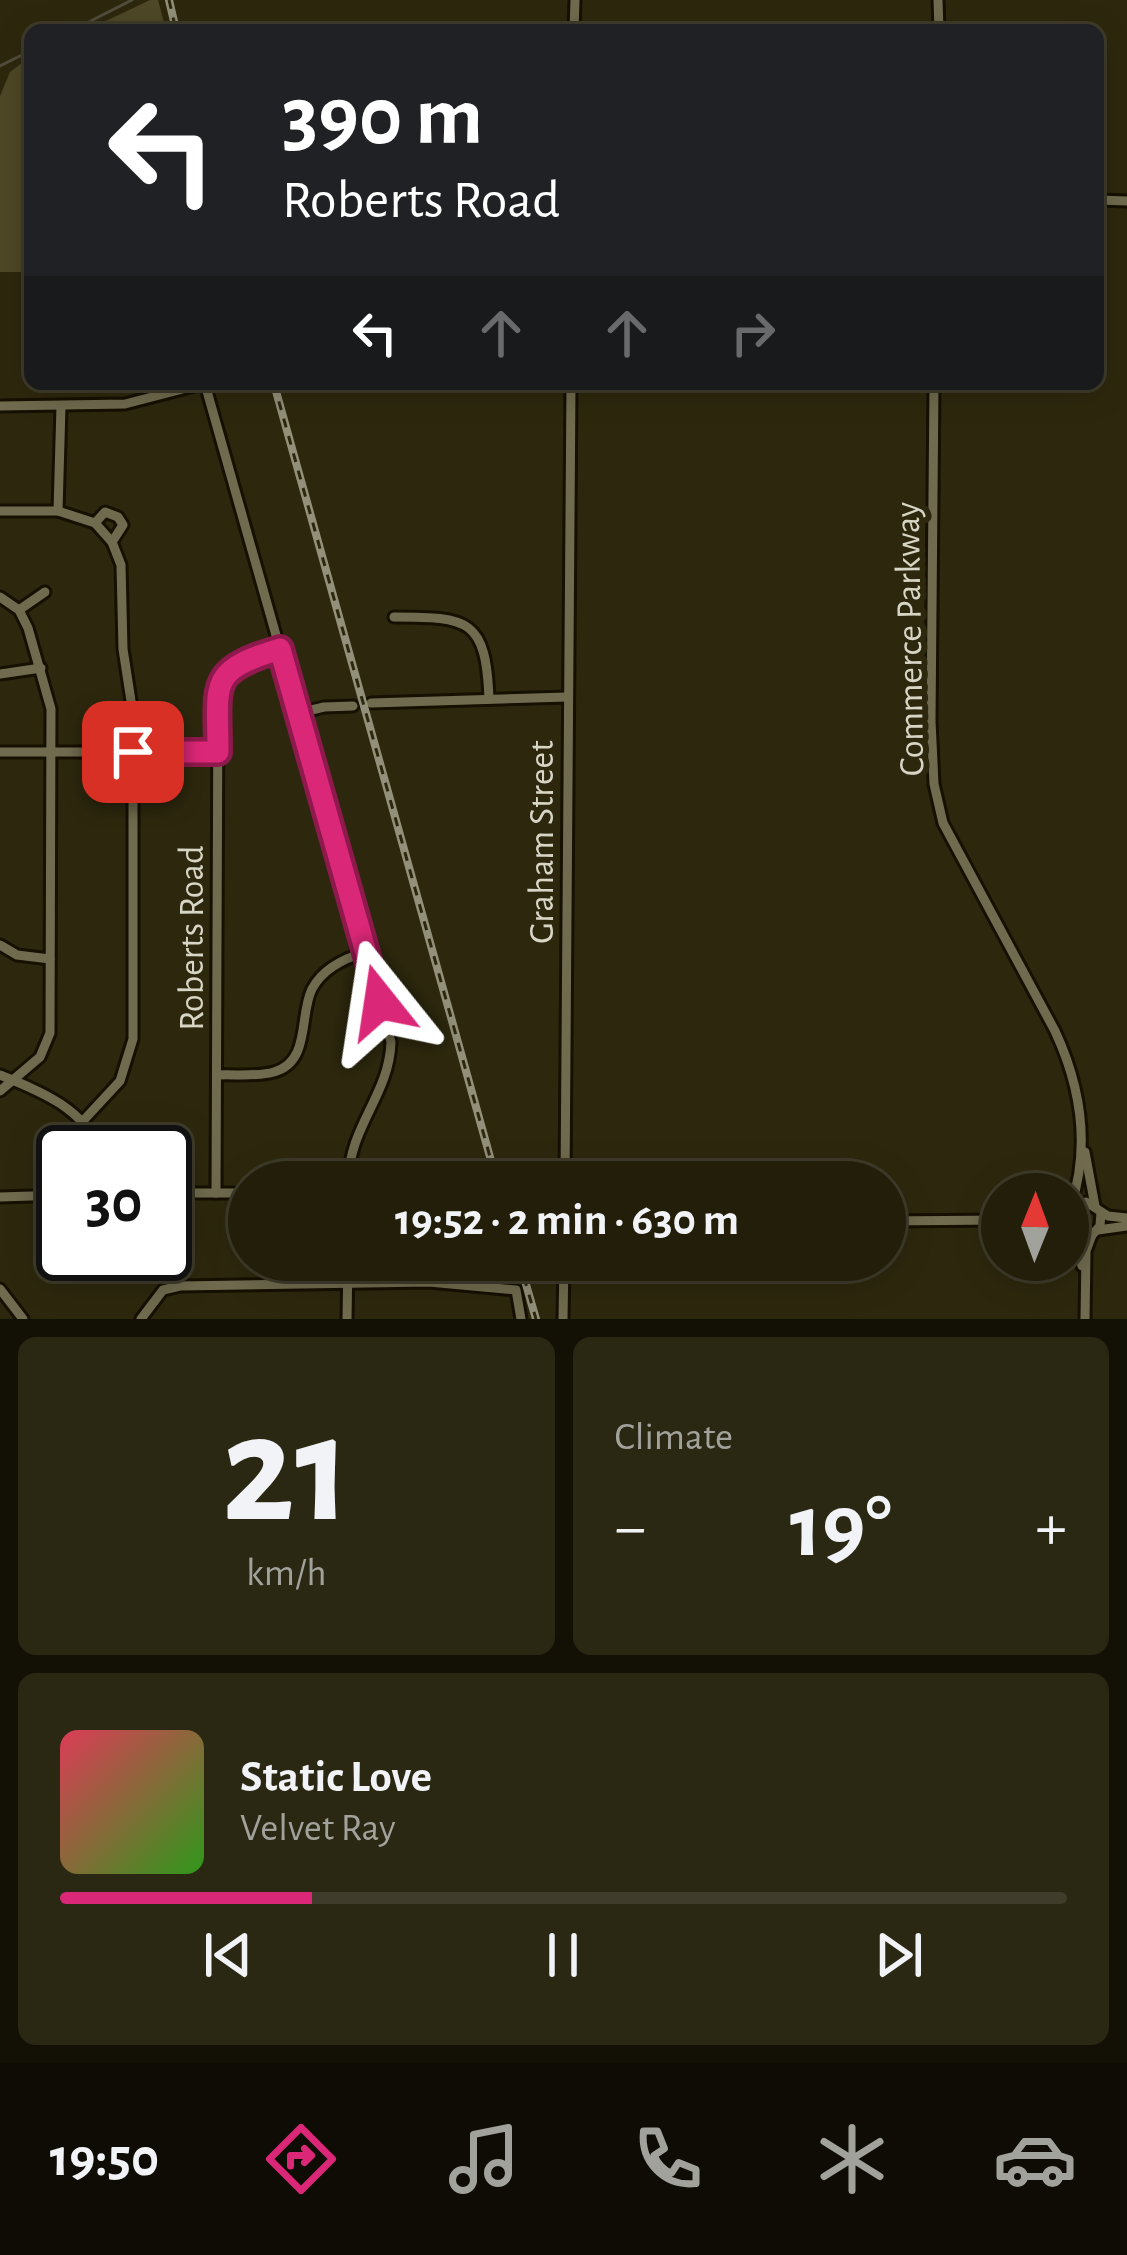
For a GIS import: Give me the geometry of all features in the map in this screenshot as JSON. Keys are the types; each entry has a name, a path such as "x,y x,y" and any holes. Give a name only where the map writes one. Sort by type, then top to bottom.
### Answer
{"street":[{"path":"0,406 125,404 180,390"},
{"path":"206,390 391,1042 384,1083 355,1135 351,1161"},
{"name":"Graham Street","path":"565,1161 572,390"},
{"name":"Commerce Parkway","path":"934,390 934,784 944,823 1064,1052 1098,1209"},
{"path":"58,511 61,406"},
{"path":"0,511 58,511 95,523 112,542 123,572 123,650 133,703 133,1039 120,1081 83,1121"},
{"path":"95,523 105,512 118,517 123,525 112,542"},
{"path":"19,610 45,592"},
{"path":"0,597 19,610 50,698 49,1041 40,1058 0,1091"},
{"path":"394,617 443,617 470,629 487,658 489,699"},
{"name":"Roberts Road","path":"216,1193 218,692 224,674 243,660 280,649"},
{"path":"0,674 41,668"},
{"path":"371,703 567,697"},
{"path":"299,713 353,706"},
{"path":"0,752 218,752"},
{"path":"0,945 17,955 50,959"},
{"path":"217,1075 283,1069 300,1046 312,988 336,963 366,952"},
{"path":"0,1075 57,1101 85,1125"},
{"name":"Commerce Parkway","path":"1077,1173 1082,1148"},
{"path":"1091,1190 1105,1208 1127,1220"},
{"path":"192,1193 228,1193"},
{"path":"0,1197 36,1196"},
{"path":"1089,1205 1127,1220"},
{"path":"1089,1241 1098,1209"},
{"path":"906,1221 981,1220"},
{"path":"1089,1232 1127,1220"},
{"path":"563,1319 564,1281"},
{"path":"1085,1281 1085,1319"},
{"path":"141,1319 163,1290 180,1286 348,1282 504,1286 515,1290 520,1299 520,1317"},
{"path":"347,1319 348,1282"},
{"path":"0,1288 23,1319"}],"shaded area":[{"path":"158,0 164,24 100,24"},
{"path":"24,62 24,272 0,272 0,96 10,72"}],"waterway":[{"path":"85,24 132,0"},
{"path":"0,66 24,54"}],"railway":[{"path":"169,0 175,24"},
{"path":"276,390 491,1161"},
{"path":"525,1281 536,1319"}],"route":[{"path":"133,752 218,752 218,692 224,674 236,663 280,649 380,1002"}]}
